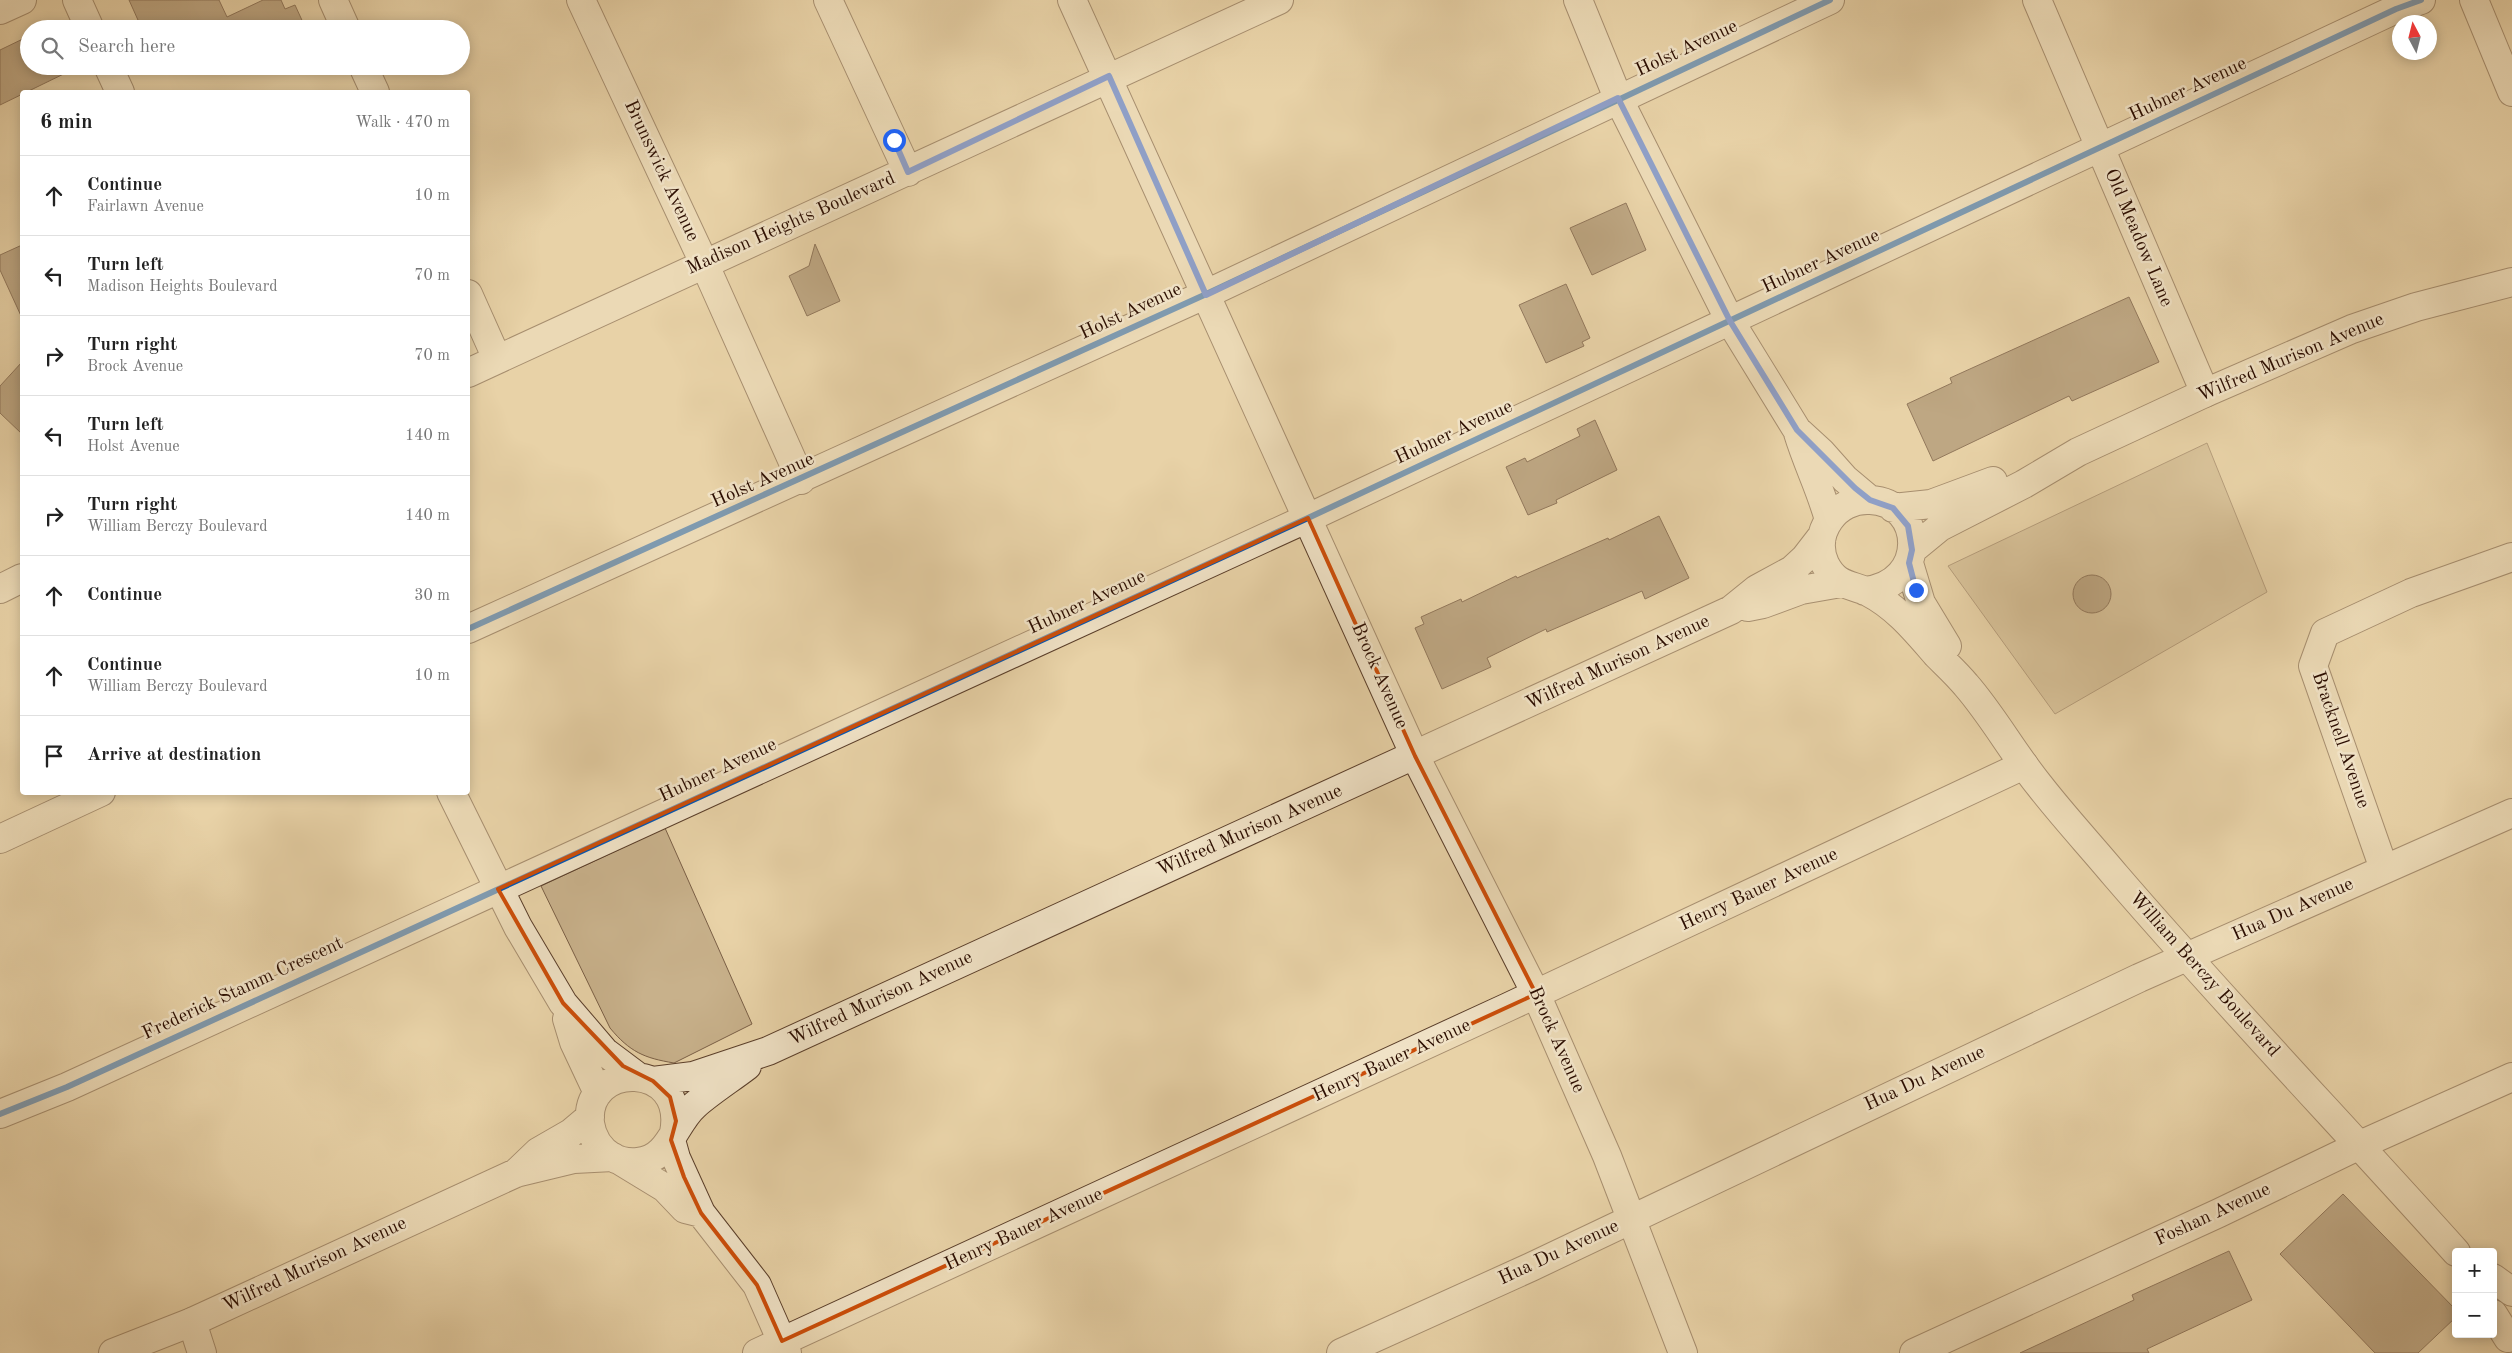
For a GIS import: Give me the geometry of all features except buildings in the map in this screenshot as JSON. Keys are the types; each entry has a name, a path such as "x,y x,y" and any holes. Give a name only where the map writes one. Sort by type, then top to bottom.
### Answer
{"street":[{"path":"0,10 22,0"},
{"path":"77,0 86,20"},
{"path":"333,0 342,20"},
{"name":"Brunswick Avenue","path":"581,0 704,263 801,480"},
{"path":"828,0 908,172"},
{"name":"Brock Avenue","path":"1072,0 1109,76 1415,756 1536,994 1607,1156 1683,1353"},
{"name":"Madison Heights Boulevard","path":"470,372 704,263 908,172 1109,76 1279,0"},
{"path":"1578,0 1618,98 1730,321 1797,430 1825,528 1821,550 1824,562 1831,574 1853,587 1878,589 1891,584 1901,575 1910,557 1908,526 1841,475 1821,452 1797,430"},
{"name":"Holst Avenue","path":"470,628 801,480 1206,295 1618,98 1830,0"},
{"name":"Old Meadow Lane","path":"2037,0 2205,393"},
{"name":"Hubner Avenue","path":"498,889 1308,518 2396,9 2421,0"},
{"path":"2474,0 2512,92"},
{"path":"112,75 119,90"},
{"path":"367,75 374,90"},
{"name":"Wilfred Murison Avenue","path":"1910,557 1940,527 2024,484 2078,452 2205,393 2352,329 2416,307 2512,282"},
{"path":"470,298 497,359"},
{"name":"Wilfred Murison Avenue","path":"1881,504 1931,504 2016,472 2078,452"},
{"path":"1825,528 1840,508 1854,501 1881,504"},
{"name":"Wilfred Murison Avenue","path":"645,1078 693,1076 768,1051 1731,610 1757,589 1792,570 1805,558 1825,528"},
{"name":"William Berczy Boulevard","path":"1910,557 1921,603 1951,653 1967,686"},
{"name":"Bracknell Avenue","path":"2384,869 2313,666 2324,633 2411,593 2512,557"},
{"path":"0,589 20,579"},
{"name":"Wilfred Murison Avenue","path":"1731,610 1763,604 1801,590 1853,587"},
{"name":"William Berczy Boulevard","path":"1853,587 1903,616 1967,686 2038,785 2186,958 2360,1145 2452,1248"},
{"name":"Henry Bauer Avenue","path":"758,1353 785,1347 2024,765"},
{"path":"0,839 95,795"},
{"path":"452,795 518,927 563,1003 605,1052 670,1097 675,1108 676,1120 672,1136 676,1158 701,1212 757,1285 785,1347"},
{"name":"Hua Du Avenue","path":"1341,1353 1531,1267 1631,1218 2186,958 2512,813"},
{"name":"Frederick Stamm Crescent","path":"0,1114 67,1087 498,889"},
{"path":"563,1003 594,1105 591,1129 596,1141 616,1159 665,1188 685,1209 701,1212"},
{"name":"Wilfred Murison Avenue","path":"672,1136 694,1106 768,1051"},
{"path":"594,1105 611,1081 628,1076 645,1078"},
{"name":"Foshan Avenue","path":"1914,1353 2219,1213 2360,1145 2512,1077"},
{"name":"Wilfred Murison Avenue","path":"516,1173 538,1152 570,1133 594,1105"},
{"path":"616,1159 643,1161 654,1157 672,1136"},
{"name":"Wilfred Murison Avenue","path":"112,1353 192,1322 516,1173 574,1160 616,1159"},
{"path":"2497,1281 2512,1292"},
{"path":"2497,1321 2508,1340"},
{"path":"192,1322 202,1353"}],"highlighted area":[{"path":"1308,518 1415,756 1536,994 782,1341 757,1285 701,1213 684,1177 671,1140 676,1121 670,1097 653,1081 623,1066 563,1003 498,889"}],"shaded area":[{"path":"2207,443 2267,592 2055,714 1948,566"},
{"path":"665,828 752,1024 674,1063 638,1053 624,1043 610,1028 541,886"}],"cycle path":[{"path":"470,628 1202,296 1830,0"},
{"path":"0,1114 67,1087 1308,518 2396,9 2421,0"}],"route":[{"path":"894,140 908,172 1109,76 1206,295 1618,98 1730,321 1797,430 1855,488 1870,500 1882,502 1902,516 1912,538 1909,563 1916,590"}]}
